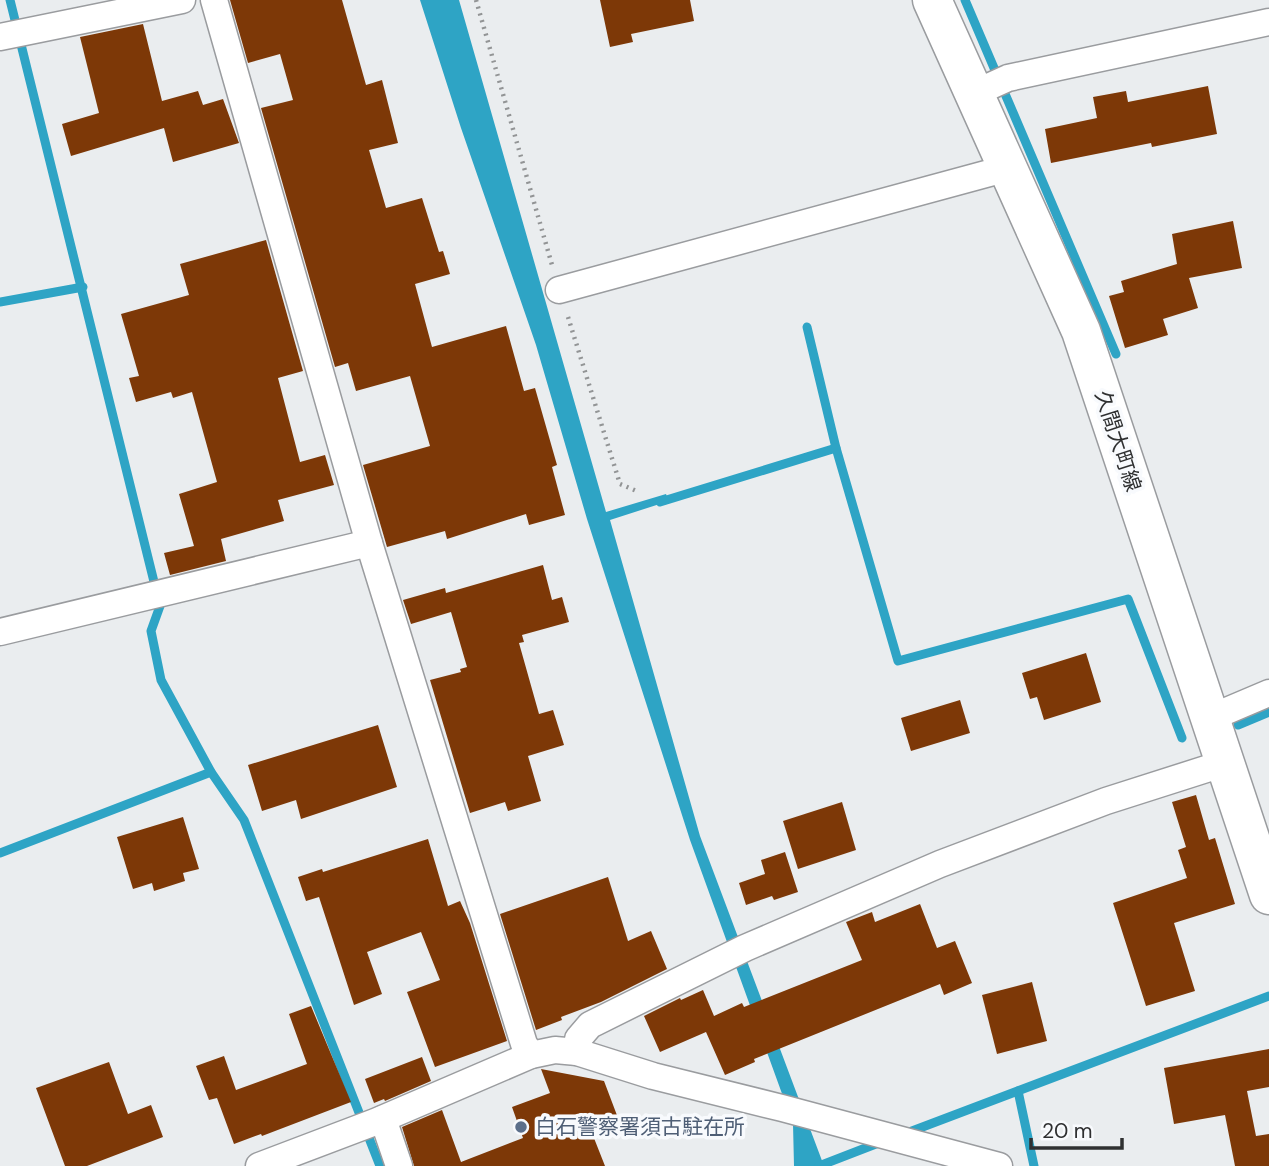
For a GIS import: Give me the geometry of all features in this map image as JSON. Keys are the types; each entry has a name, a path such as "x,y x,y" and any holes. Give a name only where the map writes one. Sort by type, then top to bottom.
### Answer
{"main road":[{"name":"久間大町線","path":"932,0 990,86 1008,168 1081,331 1269,895"}],"street":[{"path":"12,35 182,0"},
{"path":"214,0 369,543 520,1031 531,1055"},
{"path":"990,86 1269,22"},
{"path":"559,290 1008,168"},
{"path":"0,632 369,543"},
{"path":"1210,718 1269,693"},
{"path":"577,1052 578,1039 590,1024 736,953 940,864 1106,801 1225,763"},
{"path":"259,1166 370,1124 531,1055 555,1049 577,1052 653,1076 999,1166"},
{"path":"370,1124 399,1166"}],"path":[{"path":"476,0 559,290 620,484 639,492"}],"water":[{"path":"420,0 459,0 606,512 666,494 669,501 610,520 700,836 824,1166 794,1166 793,1124 690,840 587,519 536,345"}],"building":[{"path":"230,0 342,0 366,85 382,80 398,143 369,150 386,208 422,198 439,252 443,251 450,274 415,284 432,347 506,326 524,391 535,388 557,465 552,467 565,515 529,525 526,514 447,539 445,531 387,547 363,465 430,446 410,376 356,391 348,363 335,367 261,108 293,100 280,54 248,63"},
{"path":"600,0 690,0 694,21 631,34 633,42 610,47"},
{"path":"143,24 162,101 198,91 203,105 223,99 239,143 173,162 164,128 71,156 62,124 99,113 80,37"},
{"path":"1208,86 1217,134 1152,147 1151,143 1051,163 1045,129 1097,118 1093,97 1126,91 1128,102"},
{"path":"1233,221 1242,268 1189,278 1198,308 1163,319 1168,335 1125,348 1109,296 1124,292 1121,281 1177,264 1172,234"},
{"path":"266,240 303,371 278,378 300,462 325,455 334,485 278,500 284,521 221,539 226,561 170,575 164,553 194,546 179,494 217,482 192,392 173,398 171,392 136,402 129,378 139,376 121,314 189,295 180,264"},
{"path":"543,565 552,600 562,597 569,622 522,635 524,642 519,643 539,714 553,710 564,745 528,756 541,801 508,811 505,802 470,813 430,680 461,672 460,669 467,667 451,612 411,624 403,600 445,588 446,593"},
{"path":"1086,653 1101,702 1044,720 1037,697 1030,699 1022,673"},
{"path":"960,700 970,733 911,751 901,718"},
{"path":"378,725 397,787 301,819 296,800 262,811 248,765"},
{"path":"1196,795 1209,840 1215,838 1235,904 1174,923 1195,991 1146,1006 1113,903 1187,878 1178,850 1186,847 1172,802"},
{"path":"842,802 856,850 798,869 783,821"},
{"path":"183,817 199,869 183,873 185,881 154,891 152,883 133,889 117,837"},
{"path":"428,839 448,906 460,901 470,923 507,1041 435,1067 407,992 440,980 421,932 367,952 382,994 354,1005 319,897 306,901 298,877 322,869 323,872"},
{"path":"785,852 798,892 774,900 772,896 746,905 739,883 765,874 761,860"},
{"path":"608,877 628,941 651,931 667,969 536,1030 500,914"},
{"path":"920,904 937,948 955,941 972,983 944,995 940,984 754,1059 755,1062 725,1075 706,1032 660,1052 644,1016 703,990 714,1016 742,1003 744,1007 862,960 846,922 872,912 875,922"},
{"path":"1032,982 1047,1041 997,1054 982,995"},
{"path":"311,1006 351,1102 234,1144 217,1098 209,1100 196,1066 224,1056 236,1090 307,1064 289,1014"},
{"path":"1269,1049 1269,1087 1247,1091 1256,1136 1269,1134 1269,1166 1235,1166 1225,1115 1174,1124 1164,1068"},
{"path":"422,1057 431,1081 374,1103 365,1079"},
{"path":"109,1062 128,1114 151,1105 163,1137 87,1166 65,1166 36,1088"},
{"path":"541,1069 604,1081 618,1118 590,1128 605,1166 414,1166 402,1127 442,1110 461,1162 523,1138 512,1107 550,1093"}],"waterway":[{"path":"10,0 160,606 151,631 161,680 211,772 244,820 380,1166"},
{"path":"965,0 1116,354"},
{"path":"0,302 83,287"},
{"path":"807,327 836,448"},
{"path":"660,502 836,448 898,661 1128,599 1182,738"},
{"path":"1238,725 1269,712"},
{"path":"0,853 211,772"},
{"path":"904,1134 1269,996"},
{"path":"1018,1091 1034,1166"},
{"path":"819,1166 881,1142"}],"place":[{"name":"白石警察署須古駐在所","path":"521,1127"}]}
